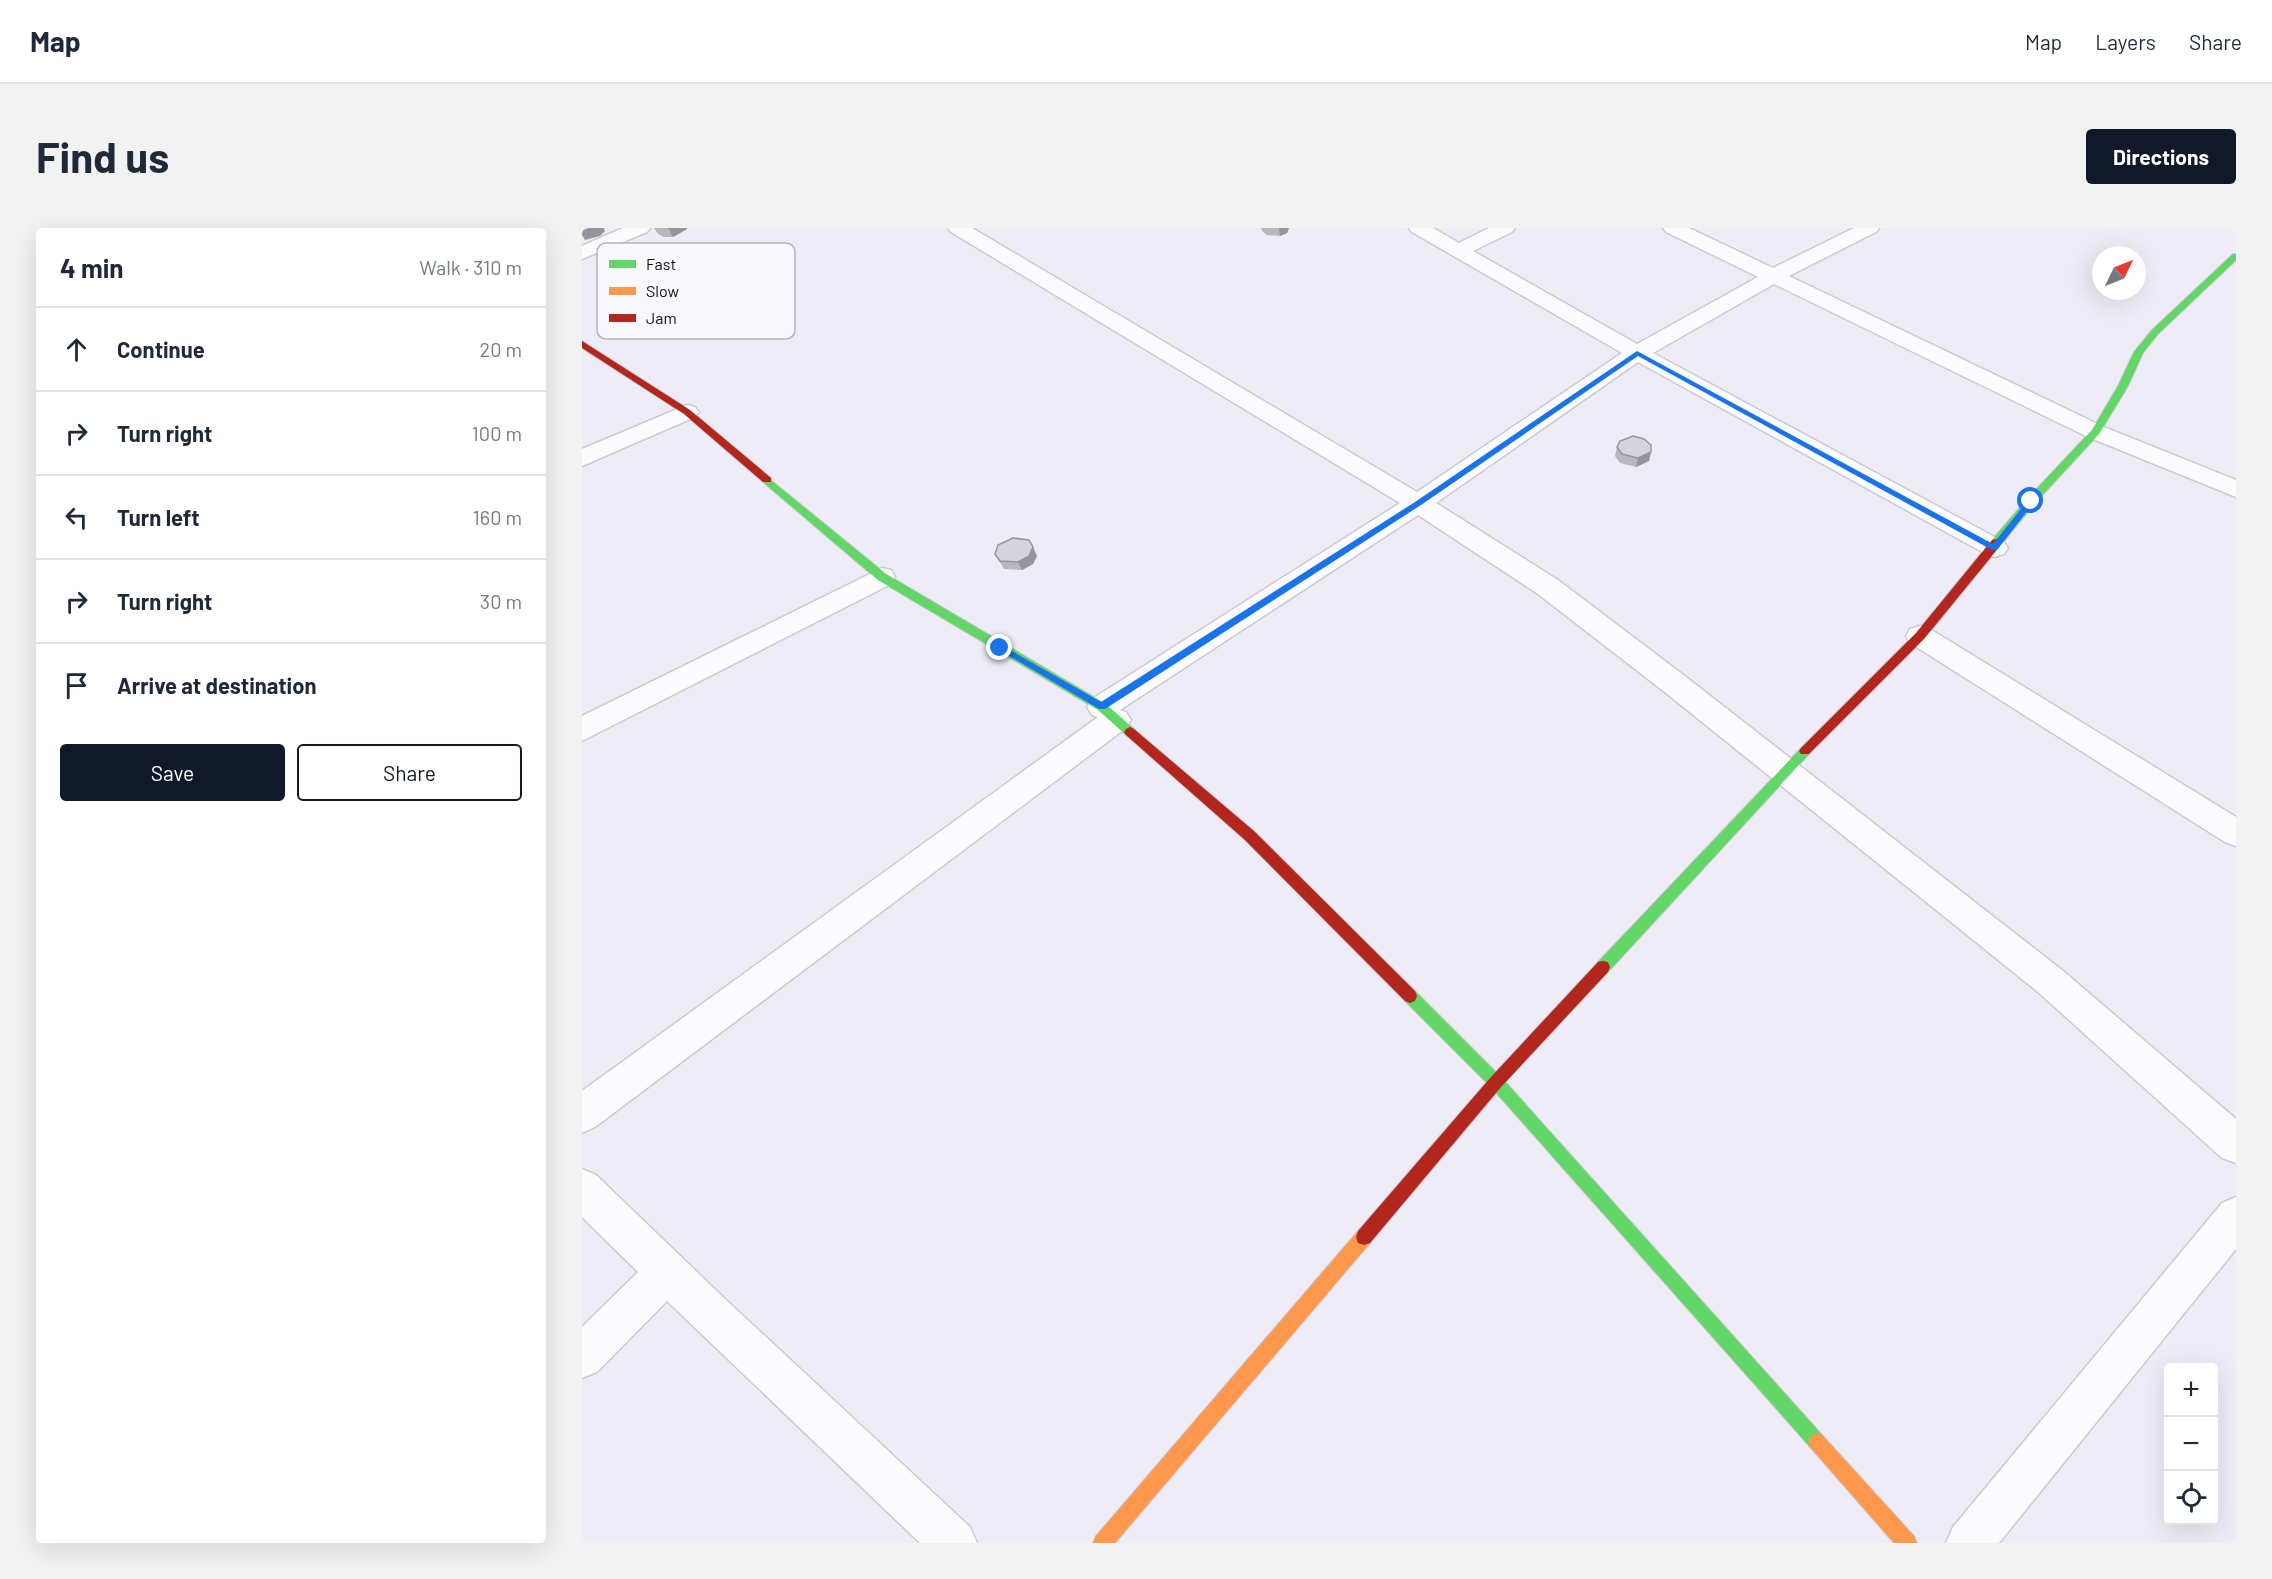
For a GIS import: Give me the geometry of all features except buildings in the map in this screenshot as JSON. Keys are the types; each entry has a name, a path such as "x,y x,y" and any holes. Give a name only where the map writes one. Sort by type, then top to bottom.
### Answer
{"street":[{"path":"605,243 640,228"},
{"path":"1419,228 1637,353 1995,548"},
{"path":"1459,250 1505,228"},
{"path":"1673,228 2096,432 2236,489"},
{"path":"582,1113 1109,713 1637,353 1773,277 1869,228"},
{"path":"978,231 1146,343 1418,503 1548,587 1676,685 2050,981 2236,1144"},
{"path":"582,253 597,247"},
{"path":"1103,1543 1496,1082 1785,771 1920,636 1995,548 2031,501 2096,432 2123,386 2139,351 2181,306 2236,256"},
{"path":"582,344 687,412 882,577 1109,713 1250,836 1496,1082 1907,1543"},
{"path":"582,458 687,412"},
{"path":"582,729 882,577"},
{"path":"1920,636 2236,833"},
{"path":"582,1189 954,1543"},
{"path":"1969,1543 2236,1217"},
{"path":"582,1357 667,1272"}],"traffic: fast":[{"path":"1996,543 2031,501 2096,432 2123,386 2139,352 2155,332 2236,256"},
{"path":"767,480 882,577 1102,707 1130,732"},
{"path":"1603,967 1805,751"},
{"path":"1410,996 1496,1082 1817,1442"}],"traffic: slow":[{"path":"1103,1543 1364,1237"},
{"path":"1817,1442 1907,1543"}],"traffic: jam":[{"path":"582,344 687,412 767,480"},
{"path":"1805,751 1920,636 1996,543"},
{"path":"1130,732 1250,836 1410,996"},
{"path":"1364,1237 1496,1082 1603,967"}],"route":[{"path":"1000,648 1102,707 1418,503 1637,353 1995,548 2031,501"}]}
